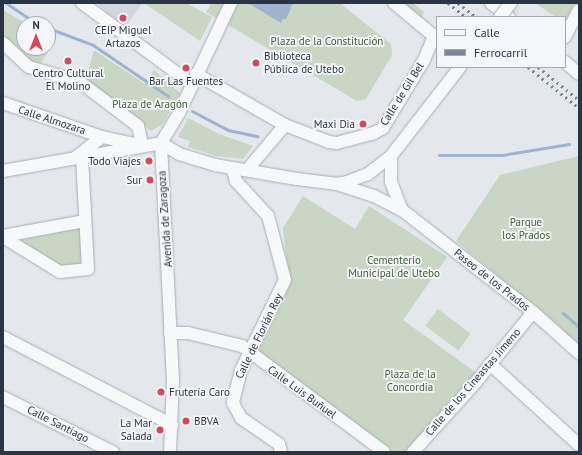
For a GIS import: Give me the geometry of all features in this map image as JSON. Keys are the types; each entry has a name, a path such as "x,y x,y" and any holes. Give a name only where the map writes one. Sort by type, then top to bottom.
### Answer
{"street":[{"name":"Calle de Gil Bel","path":"82,3 194,79 285,125 333,143 374,133 383,128 424,60 434,36 394,3"},
{"path":"3,171 142,145 161,143 231,3"},
{"path":"491,3 508,16"},
{"path":"501,16 511,3"},
{"path":"566,35 579,10"},
{"path":"3,43 29,67 80,82 138,126 142,145"},
{"path":"566,63 579,74"},
{"path":"336,184 368,174 391,156 459,68"},
{"name":"Calle Almozara","path":"3,103 105,137 142,145"},
{"path":"247,170 285,125"},
{"path":"78,158 105,137 108,152"},
{"name":"Paseo de los Prados","path":"161,143 185,156 232,168 336,184 374,196 402,210 533,312 579,353"},
{"name":"Avenida de Zaragoza","path":"161,143 170,333 172,425 170,452"},
{"path":"391,156 391,182 402,210"},
{"path":"3,236 60,272 88,269 85,221 78,158"},
{"name":"Calle de Florián Rey","path":"232,168 236,181 268,216 284,275 283,287 249,353 238,379 234,408 241,418 281,450"},
{"path":"3,236 85,221"},
{"name":"Calle de los Cineastas Jimeno","path":"413,452 533,312"},
{"name":"Calle Luis Buñuel","path":"170,333 188,333 242,346 249,353 384,452"},
{"path":"3,337 172,425"},
{"path":"490,364 579,444"},
{"name":"Calle Santiago","path":"3,397 112,452"}],"shaded area":[{"name":"CEIP Miguel Artazos","path":"96,3 142,3 125,28"}],"green space":[{"path":"144,3 186,3 212,17 200,41"},
{"name":"Plaza de la Constitución","path":"212,3 340,3 391,44 392,55 366,99 357,101 206,12"},
{"path":"401,3 413,3 424,12 421,19"},
{"path":"535,3 575,3 566,20 566,16 554,16"},
{"path":"3,10 16,18 16,51 3,39"},
{"name":"Plaza de Aragón","path":"94,50 145,84 154,70 180,93 163,124 151,131 85,82"},
{"path":"21,56 45,56 39,66 30,64"},
{"path":"188,118 219,134 253,146 243,159 216,156 188,147 190,141 178,137"},
{"name":"Parque los Prados","path":"579,156 579,345 456,241 500,175"},
{"name":"Plaza de la Concordia","path":"303,196 355,229 369,206 447,257 403,320 478,374 407,452 391,452 263,361 257,349 289,284 283,228"},
{"path":"83,227 86,264 61,266 17,241"},
{"path":"438,309 471,334 458,350 425,326"}],"water":[{"path":"248,3 293,3 286,19 283,19 281,23"}],"waterway":[{"path":"6,3 25,16"},
{"path":"56,31 93,45 168,96"},
{"path":"192,111 228,130 257,136"},
{"path":"439,155 502,155 569,144"},
{"path":"563,313 579,327"}],"railway":[{"path":"448,3 465,16"},
{"path":"458,3 475,16"},
{"path":"529,68 579,108"},
{"path":"539,68 579,100"}],"place":[{"name":"CEIP Miguel Artazos","path":"123,18"},
{"name":"Centro Cultural El Molino","path":"68,61"},
{"name":"Biblioteca Pública de Utebo","path":"256,63"},
{"name":"Bar Las Fuentes","path":"186,68"},
{"name":"Maxi Dia","path":"363,124"},
{"name":"Todo Viajes","path":"149,161"},
{"name":"Sur","path":"150,180"},
{"name":"Frutería Caro","path":"161,392"},
{"name":"BBVA","path":"186,421"},
{"name":"La Mar Salada","path":"160,430"}],"park label":[{"name":"Cementerio Municipal de Utebo","path":"394,267"}]}
